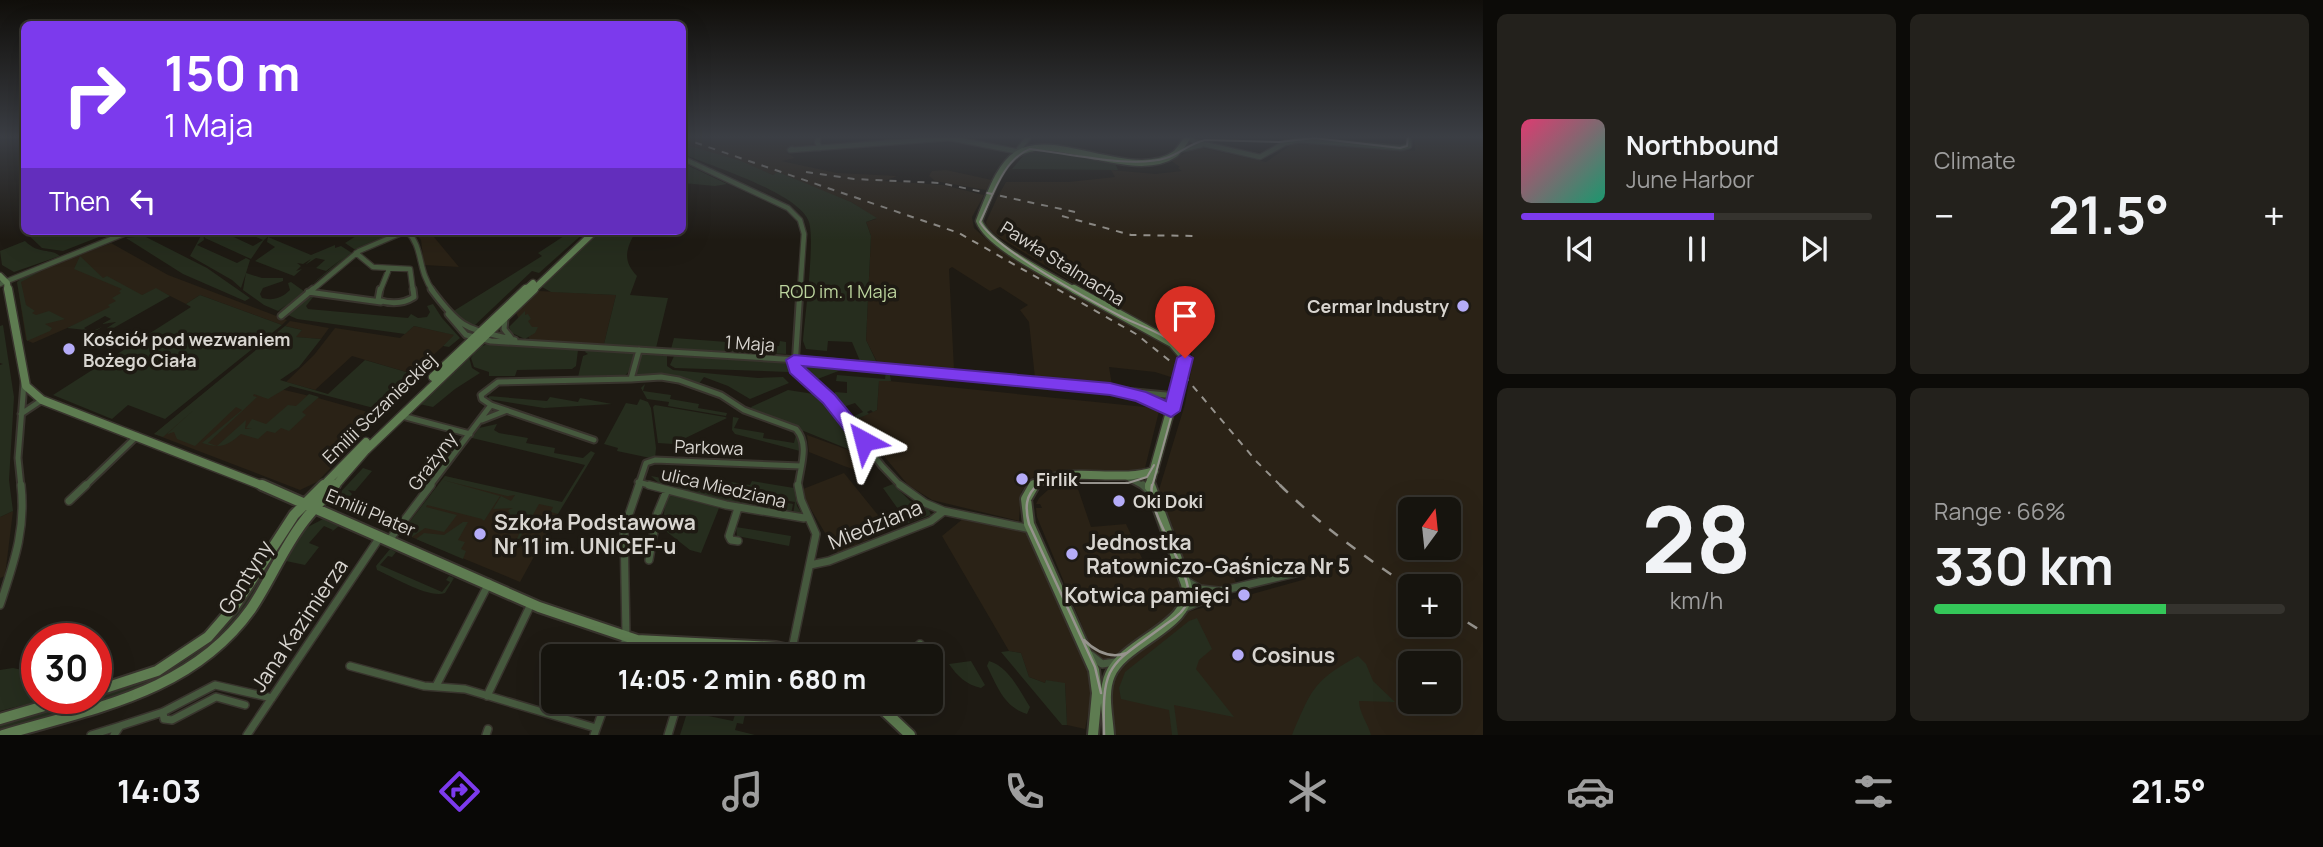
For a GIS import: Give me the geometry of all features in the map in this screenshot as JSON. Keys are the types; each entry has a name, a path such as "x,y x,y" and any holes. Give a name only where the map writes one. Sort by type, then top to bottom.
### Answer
{"street":[{"path":"711,171 783,205 800,220 804,233 794,360 796,369 829,399 900,487 916,500 944,511"},
{"name":"Pawła Stalmacha","path":"1004,171 982,214 979,222 982,229 998,243 1106,310 1173,344 1185,358 1176,396"},
{"path":"0,605 17,554 24,515 18,465 24,380 2,280 120,235"},
{"path":"281,316 356,253 398,235"},
{"path":"411,235 416,240 421,274 448,314 463,333 481,336"},
{"name":"Emilii Sczanieckiej","path":"315,507 400,415 585,235"},
{"name":"Emilii Sczanieckiej","path":"305,502 591,235"},
{"path":"308,292 344,299 382,302 406,302 414,297 411,270 365,264 356,253"},
{"path":"382,302 378,300 379,289 389,269"},
{"path":"508,314 504,329 510,337 518,340"},
{"name":"1 Maja","path":"481,336 531,343"},
{"name":"1 Maja","path":"481,336 531,343 794,360 1176,396"},
{"path":"631,379 639,350"},
{"path":"594,440 491,405 482,399 481,394 494,383 502,381 671,378 712,392 744,410 798,429 804,444 801,466"},
{"name":"Emilii Plater","path":"24,380 29,390 42,400 305,502 531,603 626,636 650,642 691,644"},
{"name":"1 Maja","path":"1110,389 1140,396 1171,411"},
{"path":"1176,396 1149,486 1184,577 1189,594 1185,608"},
{"path":"21,414 42,400"},
{"name":"Grażyny","path":"386,537 491,405"},
{"path":"479,421 506,411"},
{"name":"Grażyny","path":"400,415 470,434"},
{"path":"69,501 137,436"},
{"name":"Parkowa","path":"624,644 624,529 645,465 649,461 801,466"},
{"name":"Miedziana","path":"793,644 816,531 799,500 801,466"},
{"path":"1093,735 1097,683 1087,649 1031,529 1027,516 1027,501 1031,490 1040,481 1058,476 1143,477 1154,471"},
{"path":"1126,477 1143,484 1151,496"},
{"name":"ulica Miedziana","path":"638,482 738,508 804,518"},
{"path":"649,560 657,514 667,490"},
{"name":"Gontyny","path":"112,686 156,671 208,637 234,607 278,536 305,502"},
{"name":"Gontyny","path":"4,735 140,694 197,664 225,640 246,616 292,538 315,507"},
{"path":"738,508 729,536 731,540 738,541"},
{"name":"Miedziana","path":"810,565 829,561 931,521 944,511 1031,529"},
{"name":"Jana Kazimierza","path":"247,735 386,537"},
{"path":"1087,649 1102,664 1111,664 1185,608 1221,591 1300,572"},
{"path":"1184,577 1197,588 1221,591"},
{"path":"436,686 489,583"},
{"path":"487,696 531,603"},
{"path":"1109,735 1108,684 1112,670 1121,658"},
{"path":"351,666 424,686 459,688 595,731 601,714"},
{"path":"91,735 163,712 218,684 272,698"},
{"path":"163,712 164,719 172,720 216,697 245,705"},
{"path":"0,719 21,713"},
{"path":"668,735 673,714"},
{"path":"888,714 910,735"},
{"path":"114,735 120,726"}],"shaded area":[{"path":"763,171 829,171 897,176 884,181 943,185 984,195 972,217 974,228 992,244 1074,294 1174,348 1181,362 1177,379 1155,372 1109,367 1112,385 1035,378 1029,322 1020,310 1028,305 1000,287 990,291 952,267 949,269 954,370 877,362 866,340 871,236 866,222 876,219 851,202"},
{"path":"932,171 952,171 992,180 986,190 935,181 929,176"},
{"path":"1112,171 1155,174 1179,171 1483,171 1483,735 1113,735 1110,686 1119,667 1184,613 1306,579 1293,564 1257,559 1230,565 1236,583 1219,589 1199,588 1188,580 1166,528 1173,527 1158,493 1185,404 1192,351 1179,340 1108,304 997,236 987,227 986,222 1006,182 1069,182 1115,177"},
{"path":"417,235 432,235 459,267 424,265 421,240"},
{"path":"111,243 168,275 287,320 282,325 200,295 186,304 156,289 33,343 26,340 17,282 25,276"},
{"path":"539,291 616,295 604,344 530,340 516,313"},
{"path":"290,321 329,328 321,339 295,337 302,330 285,326"},
{"path":"414,326 455,335 413,374 352,356 315,390 286,382 314,355 335,328 400,338"},
{"path":"225,376 382,416 317,482 300,490 154,434"},
{"path":"879,380 1155,408 1159,411 1145,468 1139,472 1044,472 1033,477 1021,492 1019,521 932,500 908,485 854,420 877,410"},
{"path":"807,435 870,458 853,469 844,466 809,452"},
{"path":"844,473 890,530 837,553 803,496 803,489"},
{"path":"445,476 563,504 520,582 409,536 404,529"},
{"path":"1065,486 1078,489 1091,527 1126,524 1148,571 1172,572 1184,592 1184,603 1114,659 1103,659 1093,652 1037,517 1036,508 1042,508 1040,504 1036,504 1039,498 1048,490"},
{"path":"13,511 5,576 0,578 0,517"},
{"path":"964,518 1027,531 1080,646 1091,682 1092,694 1085,729 1067,725 1065,684 1046,680 1045,683 1029,677 1021,653 1009,651 942,536"}],"green space":[{"path":"686,171 700,171 727,184 715,186 686,183"},
{"name":"ROD im. 1 Maja","path":"729,171 765,171 773,175 778,172 851,202 877,218 866,222 871,236 866,340 877,363 860,361 852,342 828,341 827,351 806,349 803,341 810,261 809,222 802,211 789,201"},
{"path":"28,235 104,235 63,251 42,248"},
{"path":"201,235 203,235 204,240 197,245 237,263 246,258 250,260 241,288 232,280 190,256"},
{"path":"205,235 230,235 253,246 263,240 254,235 270,235 251,259 205,238"},
{"path":"358,235 390,235 360,249 354,249 345,243"},
{"path":"582,235 539,273 532,271 474,326 464,324 452,312 542,256 538,253 564,236"},
{"path":"596,235 634,235 627,259 637,276 630,295 668,298 656,348 604,344 616,295 551,292 542,287"},
{"path":"144,236 207,268 250,298 245,301 183,274 126,238"},
{"path":"268,237 311,255 335,245 335,248 341,246 352,253 306,289 343,258 326,271 316,268 325,260 316,258 305,265 311,259 303,264 297,263 301,266 296,271 302,269 294,276 255,261 275,247 267,242"},
{"path":"25,241 35,248 60,256 14,272 2,265 0,251"},
{"path":"80,256 103,278 107,276 142,295 156,288 170,296 110,330 107,328 116,322 102,324 111,319 105,316 84,328 90,332 102,327 89,335 86,330 67,328 110,307 108,305 116,301 112,298 121,293 119,291 122,289 74,269"},
{"path":"43,270 21,282 26,305 35,311 32,313 36,315 49,311 65,319 45,324 52,328 50,331 27,341 17,282 26,275"},
{"path":"246,273 262,278 283,278 283,281 263,288 260,294 262,298 274,299 284,295 290,290 288,283 291,282 305,292 282,312 279,311 286,305 278,311 243,290"},
{"path":"200,295 282,325 165,419 128,405 112,419 53,395 191,307 186,304"},
{"path":"310,296 314,296 306,306 308,309 408,318 411,314 418,318 427,317 430,312 427,306 433,304 460,338 449,347 443,346 454,335 414,326 405,334 297,319 286,314"},
{"path":"525,311 525,315 528,314 531,319 528,321 532,327 538,327 535,333 525,339 512,333 509,327"},
{"path":"3,325 14,397 9,480 13,511 0,517 0,365 3,364 0,363 0,326"},
{"path":"285,326 302,330 296,337 321,339 299,367 280,380 328,394 365,360 413,374 411,384 385,411 290,386 268,399 254,394 253,396 257,397 208,443 217,446 202,443 242,410 236,407 195,446 177,439 174,432 167,434 196,408 163,437 154,434"},
{"path":"674,338 779,346 780,341 786,342 786,354 671,349"},
{"path":"488,344 578,350 576,366 572,369 517,370 515,376 489,376 489,372 474,367 471,358 477,348"},
{"path":"587,349 637,352 627,374 618,378 594,380 592,377 578,377 583,356 588,354 585,352"},
{"path":"667,355 667,366 673,370 758,378 783,377 789,383 750,399 728,386 704,377 698,385 639,376 635,373 639,356"},
{"path":"674,356 786,361 789,364 789,372 675,368 670,365"},
{"path":"469,357 472,368 480,373 433,407 419,404"},
{"path":"800,362 889,370 891,381 879,381 877,410 871,410 867,412 869,414 854,420 852,417 863,412 855,403 843,407 834,397 835,392 847,393 847,382 836,381 837,375 885,379 886,371 879,370 878,374 841,370 815,380 799,368"},
{"path":"645,384 643,391 671,395 670,399 699,404 698,408 727,413 726,416 668,406 669,402 647,399 641,388"},
{"path":"788,390 820,395 870,458 752,410 751,407"},
{"path":"309,394 319,397 302,412 306,415 289,431 281,428 275,433 267,431 258,439 241,434 228,444 217,446 246,420 245,429 252,429 246,428 252,419 266,424 288,405 296,406"},
{"path":"489,396 547,401 550,397 578,402 580,398 612,404 544,408 488,399"},
{"path":"640,399 648,402 651,408 655,459 617,451 618,448 604,444 626,403 637,405"},
{"path":"655,405 727,418 673,444 658,443 653,407"},
{"path":"733,417 739,418 734,428 764,433 763,438 794,443 796,435 800,436 800,451 735,434 732,430"},
{"path":"497,424 494,430 499,433 528,438 526,443 555,448 554,453 583,458 591,451 595,453 558,514 551,512 553,507 539,504 515,543 521,530 502,526 510,514 508,510 513,508 493,509 501,496 511,501 515,495 507,496 443,480 500,496 484,521 427,505 426,507 457,515 444,532 425,528 412,537 404,529 445,476 562,502 585,465 472,438 479,428"},
{"path":"363,468 372,471 355,491 348,490 352,494 340,507 334,505 335,498"},
{"path":"651,476 683,482 685,478 716,484 718,480 750,485 752,481 794,488 797,506 804,517 793,515 795,502 742,493 739,506 662,486"},
{"path":"893,484 910,501 929,510 931,515 908,523 883,488"},
{"path":"671,493 719,508 701,553 690,550 662,528 666,498"},
{"path":"743,495 793,504 791,514 741,506"},
{"path":"298,515 302,517 251,604 230,628 206,650 180,667 152,682 112,697 112,691 170,667 196,650 238,607"},
{"path":"323,519 339,526 330,533 333,530 324,526 309,543 319,547 305,565 286,561 306,528"},
{"path":"463,522 468,522 458,540 465,542 461,549 466,551 463,559 416,539 424,533 444,535"},
{"path":"736,527 791,536 789,546 737,536"},
{"path":"390,549 396,552 380,565 442,592 450,582 446,580 449,576 454,578 445,593 421,590 377,570 376,566"},
{"path":"1197,618 1212,649 1199,660 1196,669 1234,717 1174,705 1178,735 1172,735 1169,710 1121,699 1119,688 1125,672 1189,621"},
{"path":"1001,652 1021,653 1029,677 1045,683 1046,680 1065,683 1067,725 1062,725"},
{"path":"1358,656 1366,664 1373,681 1395,702 1359,701 1371,735 1292,735 1316,688 1332,672"},
{"path":"971,661 985,685 981,688 963,679 949,664"},
{"path":"989,661 1002,668 1013,680 1030,707 1027,714 1012,706 1002,695 987,666"},
{"path":"0,670 21,670 21,706 0,711"},
{"path":"37,714 58,714 0,731 0,724"},
{"path":"678,714 699,714 733,721 735,714 745,714 743,724 737,723 735,730 755,735 680,735 686,716"}],"tram line":[{"path":"1004,171 980,222 989,233 1024,260 1069,288 1168,339 1187,359 1152,487"},
{"path":"1038,486 1042,483 1128,483 1147,477 1154,465"},
{"path":"1038,486 1027,502 1029,524 1095,667 1101,693"},
{"path":"1104,735 1105,692 1113,668 1121,658 1179,614 1188,601 1184,575 1156,512 1152,487"},
{"path":"1084,640 1104,653 1127,653"}],"railway":[{"path":"779,171 959,233 1136,334 1175,365 1257,462 1280,485"},
{"path":"806,172 854,179 941,183 1075,212"},
{"path":"1062,216 1131,235 1196,236"},
{"path":"1280,485 1342,539 1398,579"},
{"path":"1461,618 1483,632"}],"place":[{"name":"Cermar Industry","path":"1463,306"},
{"name":"Kościół pod wezwaniem Bożego Ciała","path":"69,349"},
{"name":"Firlik","path":"1022,479"},
{"name":"Oki Doki","path":"1119,501"},
{"name":"Szkoła Podstawowa Nr 11 im. UNICEF-u","path":"480,534"},
{"name":"Jednostka Ratowniczo-Gaśnicza Nr 5","path":"1072,554"},
{"name":"Kotwica pamięci","path":"1244,595"},
{"name":"Cosinus","path":"1238,655"}],"route":[{"path":"864,441 829,399 801,375 794,365 794,360 1110,389 1140,396 1171,411 1185,358"}]}
